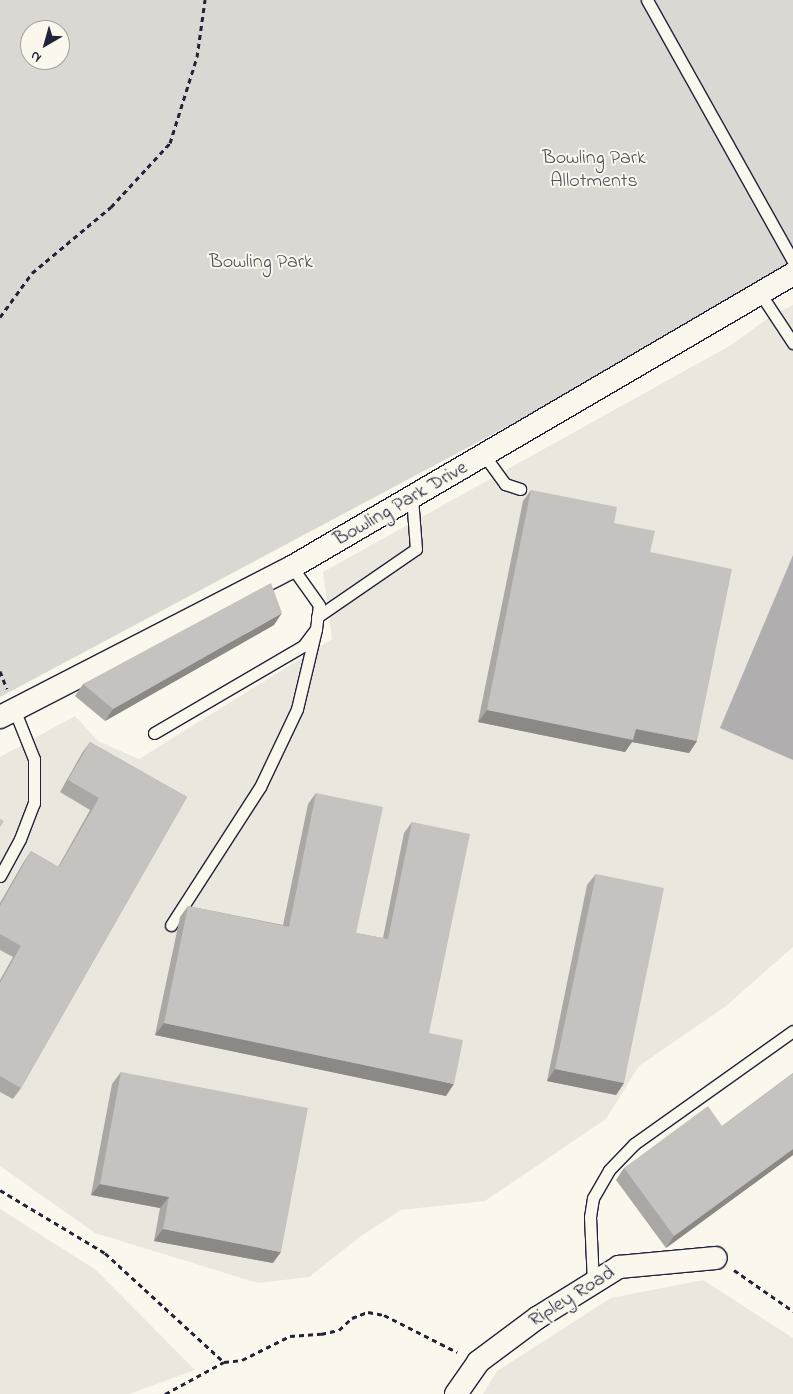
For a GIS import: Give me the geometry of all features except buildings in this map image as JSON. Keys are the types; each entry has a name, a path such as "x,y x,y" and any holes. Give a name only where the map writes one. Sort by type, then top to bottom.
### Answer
{"street":[{"name":"Bowling Park Drive","path":"7,713 292,567 793,274"},
{"name":"Ripley Road","path":"456,1394 478,1362 537,1318 619,1267 716,1258"}],"lane":[{"path":"647,0 793,261"},
{"path":"760,293 793,343"},
{"path":"484,455 505,484 520,489"},
{"path":"318,617 416,549 412,497"},
{"path":"171,925 260,787 297,709 316,629 319,605 292,567"},
{"path":"154,733 303,646 316,629"},
{"path":"0,876 20,839 34,803 34,759 7,713"},
{"path":"593,1283 590,1217 593,1198 609,1170 634,1144 793,1031"}],"path":[{"path":"0,317 32,273 111,207 170,143 197,57 205,0"},
{"path":"0,1190 105,1254 224,1362"},
{"path":"716,1258 793,1311"},
{"path":"165,1394 224,1362 242,1360 290,1336 321,1334 339,1330 352,1318 368,1312 384,1315 478,1362"}],"shaded area":[{"path":"793,305 793,947 726,1006 639,1066 606,1119 485,1201 401,1210 361,1236 309,1277 258,1283 95,1233 0,1166 0,757 75,716 98,741 139,759 332,639 323,572 731,345 774,314"},
{"path":"793,555 793,760 720,728"},
{"path":"0,1209 96,1270 195,1370 129,1394 0,1394"},
{"path":"703,1280 793,1338 793,1394 483,1394 497,1371 611,1298"}],"green space":[{"name":"Bowling Park","path":"0,0 793,0 793,274 0,697"}],"park label":[{"name":"Bowling Park Allotments","path":"594,170"}]}
